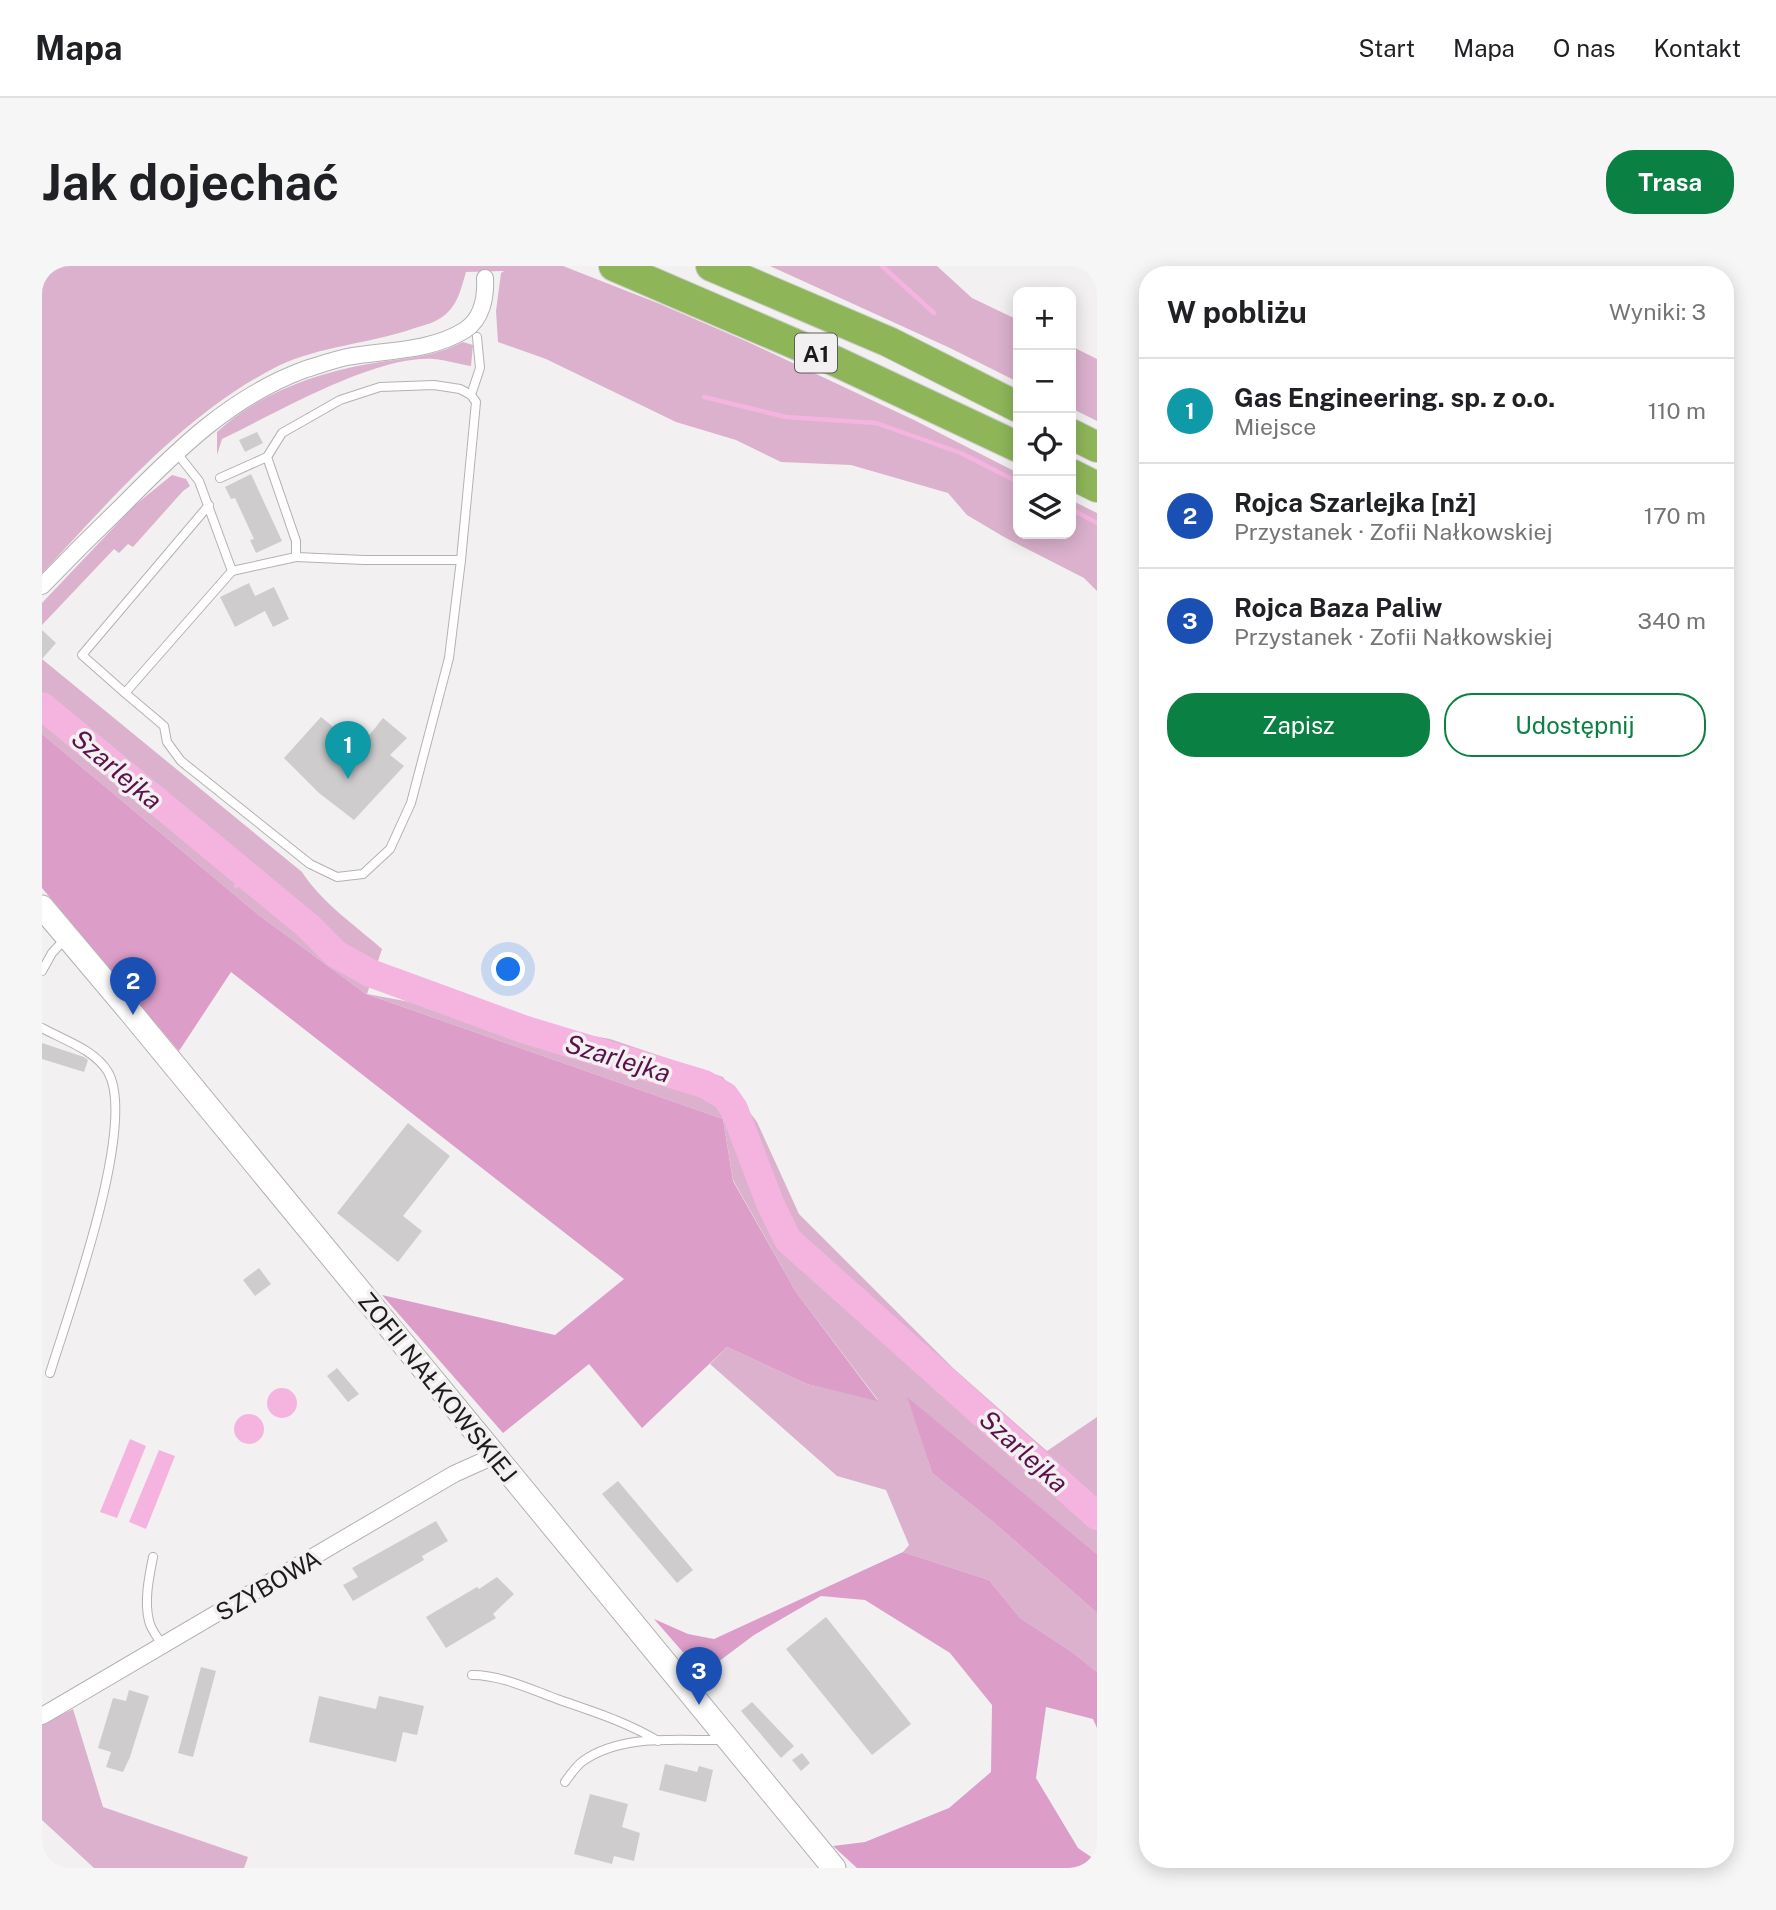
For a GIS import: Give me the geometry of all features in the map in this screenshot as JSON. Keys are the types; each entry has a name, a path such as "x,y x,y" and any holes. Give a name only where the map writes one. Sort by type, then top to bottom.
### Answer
{"highway":[{"name":"A1","path":"614,266 837,362 1013,445"},
{"name":"A1","path":"711,266 889,342 1013,404"},
{"path":"1076,436 1097,447"},
{"path":"1075,476 1097,487"}],"street":[{"path":"42,586 176,452 217,416 274,383 306,369 345,358 425,346 466,329 484,302 485,278"},
{"name":"ZOFII NAŁKOWSKIEJ","path":"42,908 834,1868"},
{"name":"SZYBOWA","path":"42,1716 454,1474 494,1456"}],"lane":[{"path":"471,395 480,368 477,337"},
{"path":"209,505 82,655 164,726 167,742 181,761 310,864 337,877 363,874 390,849 411,803 449,658 475,402 471,395 460,389 434,385 380,387 340,400 282,433 267,457 220,478"},
{"path":"176,452 199,481 232,571"},
{"path":"267,457 296,541 296,557"},
{"path":"125,693 232,571 296,557 461,560"},
{"path":"42,971 52,953 67,936"},
{"path":"42,1028 96,1058 109,1074 116,1097 116,1132 112,1160 50,1373"},
{"path":"153,1557 149,1578 149,1623 163,1646"},
{"path":"472,1675 487,1675 529,1689 639,1729 659,1741"},
{"path":"565,1782 582,1762 610,1747 641,1741 727,1740"}],"shaded area":[{"path":"42,266 563,266 748,342 914,420 1013,470 1013,539 1076,539 1076,502 1097,513 1097,591 1084,578 967,515 948,493 851,465 781,462 736,440 676,422 546,359 498,342 496,311 501,273 504,271 466,272 454,305 434,322 294,359 243,386 211,408 151,459 42,573"},
{"path":"770,266 937,266 972,298 1013,318 1013,380"},
{"path":"463,342 473,345 471,366 434,359 411,360 356,375 222,439 217,455 217,432 250,407 287,388 328,373 428,354"},
{"path":"1076,348 1097,359 1097,421 1076,410"},
{"path":"172,475 186,479 190,486 133,547 128,544 119,553 114,549 42,625 42,603 134,506"},
{"path":"42,659 302,872 329,904 382,949 367,994 610,1039 723,1077 757,1122 799,1214 953,1368 1047,1451 1097,1417 1097,1554 908,1399 932,1473 992,1521 1097,1613 1097,1672 1020,1618 989,1580 903,1552 909,1545 886,1490 837,1476 710,1364 727,1347 807,1384 878,1400 796,1292 733,1180 723,1119 366,994 260,916 42,734"},
{"path":"42,734 260,916 366,994 723,1119 733,1181 796,1292 878,1401 807,1384 727,1347 642,1428 589,1364 503,1433 382,1295 555,1335 624,1279 231,972 179,1051 42,888"},
{"path":"282,1388 292,1393 297,1403 292,1413 282,1418 272,1413 267,1403 272,1393"},
{"path":"907,1397 1097,1554 1097,1613 992,1521 932,1473"},
{"path":"249,1414 259,1419 264,1429 259,1439 249,1444 239,1439 234,1429 239,1419"},
{"path":"130,1439 146,1446 117,1518 100,1512"},
{"path":"159,1450 175,1456 146,1529 129,1522"},
{"path":"903,1552 989,1580 1020,1618 1097,1672 1097,1728 1093,1719 1046,1707 1036,1778 1078,1848 1097,1861 1097,1868 857,1868 833,1846 865,1842 949,1808 991,1772 992,1705 950,1653 865,1600 821,1596 754,1635 702,1674 654,1619 688,1634 714,1639"},
{"path":"73,1709 103,1807 248,1857 244,1868 94,1868 42,1820 42,1724"}],"building":[{"path":"257,432 263,443 245,452 239,440"},
{"path":"251,474 282,541 256,553 250,540 254,539 235,498 231,499 225,487"},
{"path":"249,583 255,596 274,587 289,619 273,627 265,611 235,627 220,597"},
{"path":"42,630 56,643 42,659"},
{"path":"321,717 359,748 383,718 407,738 390,755 404,766 354,820 319,793 284,758"},
{"path":"42,1043 84,1057 88,1060 84,1072 42,1059"},
{"path":"408,1123 450,1156 403,1216 422,1231 398,1262 337,1213"},
{"path":"259,1268 271,1284 255,1296 243,1280"},
{"path":"337,1368 359,1394 348,1402 327,1376"},
{"path":"618,1481 693,1570 677,1583 602,1494"},
{"path":"436,1521 448,1541 422,1556 424,1560 353,1601 343,1585 358,1577 352,1568"},
{"path":"497,1577 514,1594 493,1614 496,1618 446,1648 426,1617"},
{"path":"826,1617 911,1724 872,1755 786,1649"},
{"path":"201,1667 216,1671 193,1757 178,1753"},
{"path":"129,1690 149,1696 123,1772 106,1767 111,1752 98,1748 113,1698 126,1701"},
{"path":"319,1696 376,1709 379,1696 424,1706 417,1735 403,1732 396,1762 309,1742"},
{"path":"752,1702 794,1746 781,1758 741,1711"},
{"path":"802,1753 810,1763 801,1771 792,1760"},
{"path":"665,1764 697,1772 699,1766 713,1770 706,1802 659,1790"},
{"path":"590,1794 628,1804 622,1827 640,1833 634,1861 614,1856 612,1864 574,1854"}],"waterway":[{"path":"882,266 934,313"},
{"path":"704,397 786,417 876,423 961,453 1013,479"},
{"path":"1076,512 1097,523"},
{"name":"Szarlejka","path":"42,706 308,926 336,954 370,973 523,1029 704,1084 725,1096 734,1109 770,1203 788,1240 1097,1516"},
{"path":"236,886 243,872"}],"place":[{"name":"Gas Engineering. sp. z o.o.","path":"348,779"},
{"name":"Rojca Szarlejka [nż]","path":"133,1015"},
{"name":"Rojca Baza Paliw","path":"699,1705"}]}
